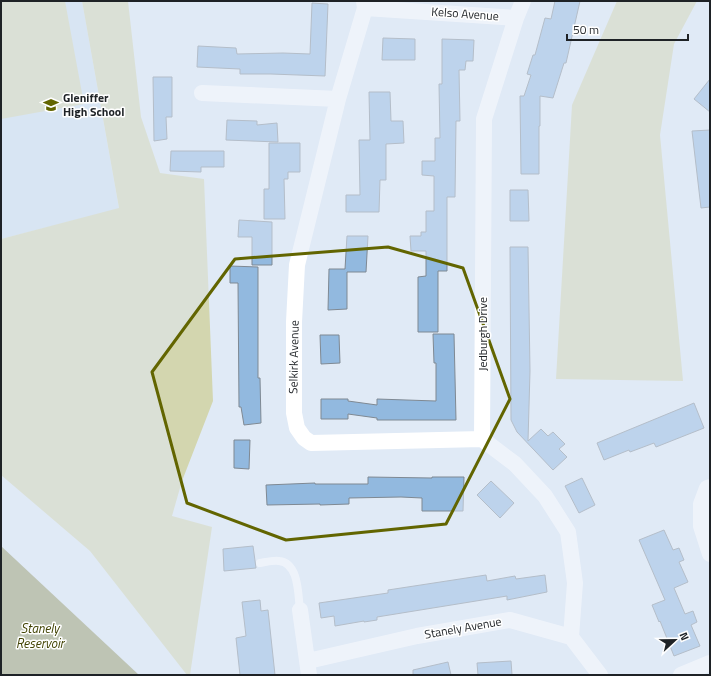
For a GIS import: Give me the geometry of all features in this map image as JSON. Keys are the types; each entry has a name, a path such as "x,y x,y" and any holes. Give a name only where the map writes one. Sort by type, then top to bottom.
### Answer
{"street":[{"name":"Jedburgh Drive","path":"482,439 484,119 516,18 523,1"},
{"name":"Kelso Avenue","path":"365,4 516,18"},
{"name":"Selkirk Avenue","path":"365,4 338,99 297,265 294,322 294,413 297,428 304,438 312,443 482,439"},
{"path":"202,93 338,99"},
{"path":"482,439 515,464 545,496 568,532 575,583 571,637 600,675"},
{"path":"710,487 707,488 701,504 701,526 710,554"},
{"path":"300,610 308,668"},
{"name":"Stanely Avenue","path":"308,668 417,636 510,620 571,637"},
{"path":"681,675 710,663"}],"lane":[{"path":"260,563 279,561 289,565 294,572 300,610"}],"highlighted area":[{"path":"388,247 463,268 510,399 446,524 286,540 187,503 152,372 235,259"}],"shaded area":[{"name":"Gleniffer High School","path":"1,1 82,1 119,209 1,239"},
{"path":"1,1 65,1 84,104 1,119"},
{"path":"82,1 128,1 141,117 160,173 204,179 213,401 182,481 172,516 212,527 190,675 187,675 90,551 1,475 1,239 119,208"},
{"path":"617,1 697,1 674,44 660,135 683,381 556,379 572,105"}],"water":[{"name":"Stanely Reservoir","path":"1,546 139,675 1,675"}],"building":[{"path":"555,1 580,1 566,63 564,63 553,98 540,96 539,174 521,174 520,96 524,96 531,75 527,74 533,55 535,55 545,18 551,19"},
{"path":"312,3 328,4 325,76 240,74 240,69 197,67 198,46 236,48 237,54 310,54"},
{"path":"383,38 415,39 415,60 382,60"},
{"path":"442,39 474,40 473,61 466,61 465,70 459,70 460,121 456,121 455,197 447,197 447,271 438,271 438,332 418,332 418,277 426,276 426,251 411,251 410,236 421,236 421,232 426,232 426,211 434,211 434,176 422,175 422,161 435,161 435,138 440,138 439,84 442,84"},
{"path":"153,77 172,77 172,117 166,117 167,139 154,141"},
{"path":"710,79 710,112 694,99"},
{"path":"369,92 390,92 391,121 403,121 404,143 386,144 386,180 380,180 379,212 346,212 346,195 360,195 359,140 370,140"},
{"path":"227,120 257,121 257,125 277,123 278,142 226,140"},
{"path":"710,130 710,207 701,208 692,131"},
{"path":"269,143 300,143 300,172 288,172 288,179 284,179 285,219 264,219 264,189 269,189"},
{"path":"171,151 224,151 224,167 201,167 201,172 170,171"},
{"path":"510,190 528,190 529,221 510,221"},
{"path":"239,220 272,222 272,265 252,265 252,237 238,237"},
{"path":"347,236 368,236 366,272 347,272 347,309 328,310 329,269 345,269"},
{"path":"510,247 528,247 530,371 528,441 541,429 548,436 553,432 565,444 559,449 567,457 553,470 517,432 511,420"},
{"path":"230,266 258,267 258,378 260,378 261,423 244,425 241,407 239,407 238,283 230,283"},
{"path":"433,334 454,334 456,420 377,420 377,418 348,414 348,419 321,419 321,399 348,399 348,401 377,405 377,399 436,401 436,363 434,363"},
{"path":"320,335 339,335 340,363 321,364"},
{"path":"694,403 704,428 656,447 654,443 630,452 629,450 604,460 597,443"},
{"path":"234,440 250,440 249,469 234,468"},
{"path":"368,477 464,477 463,511 422,511 422,498 401,497 349,498 349,504 267,505 266,485 315,483 368,484"},
{"path":"582,478 595,505 579,513 565,486"},
{"path":"491,481 514,503 500,518 477,495"},
{"path":"664,530 673,550 679,548 684,560 679,562 688,582 674,588 685,614 693,611 697,622 691,625 700,646 674,656 652,605 665,600 639,540"},
{"path":"253,546 256,568 224,571 223,549"},
{"path":"486,575 487,581 515,576 516,579 545,575 547,592 507,600 507,596 377,617 377,620 335,626 334,616 321,618 319,603 388,593 388,590"},
{"path":"260,600 261,611 268,610 275,675 240,675 236,638 246,636 242,602"},
{"path":"511,661 512,675 478,675 477,663"},
{"path":"448,662 451,675 413,675 413,670"}],"place":[{"name":"Gleniffer High School","path":"51,105"}]}
